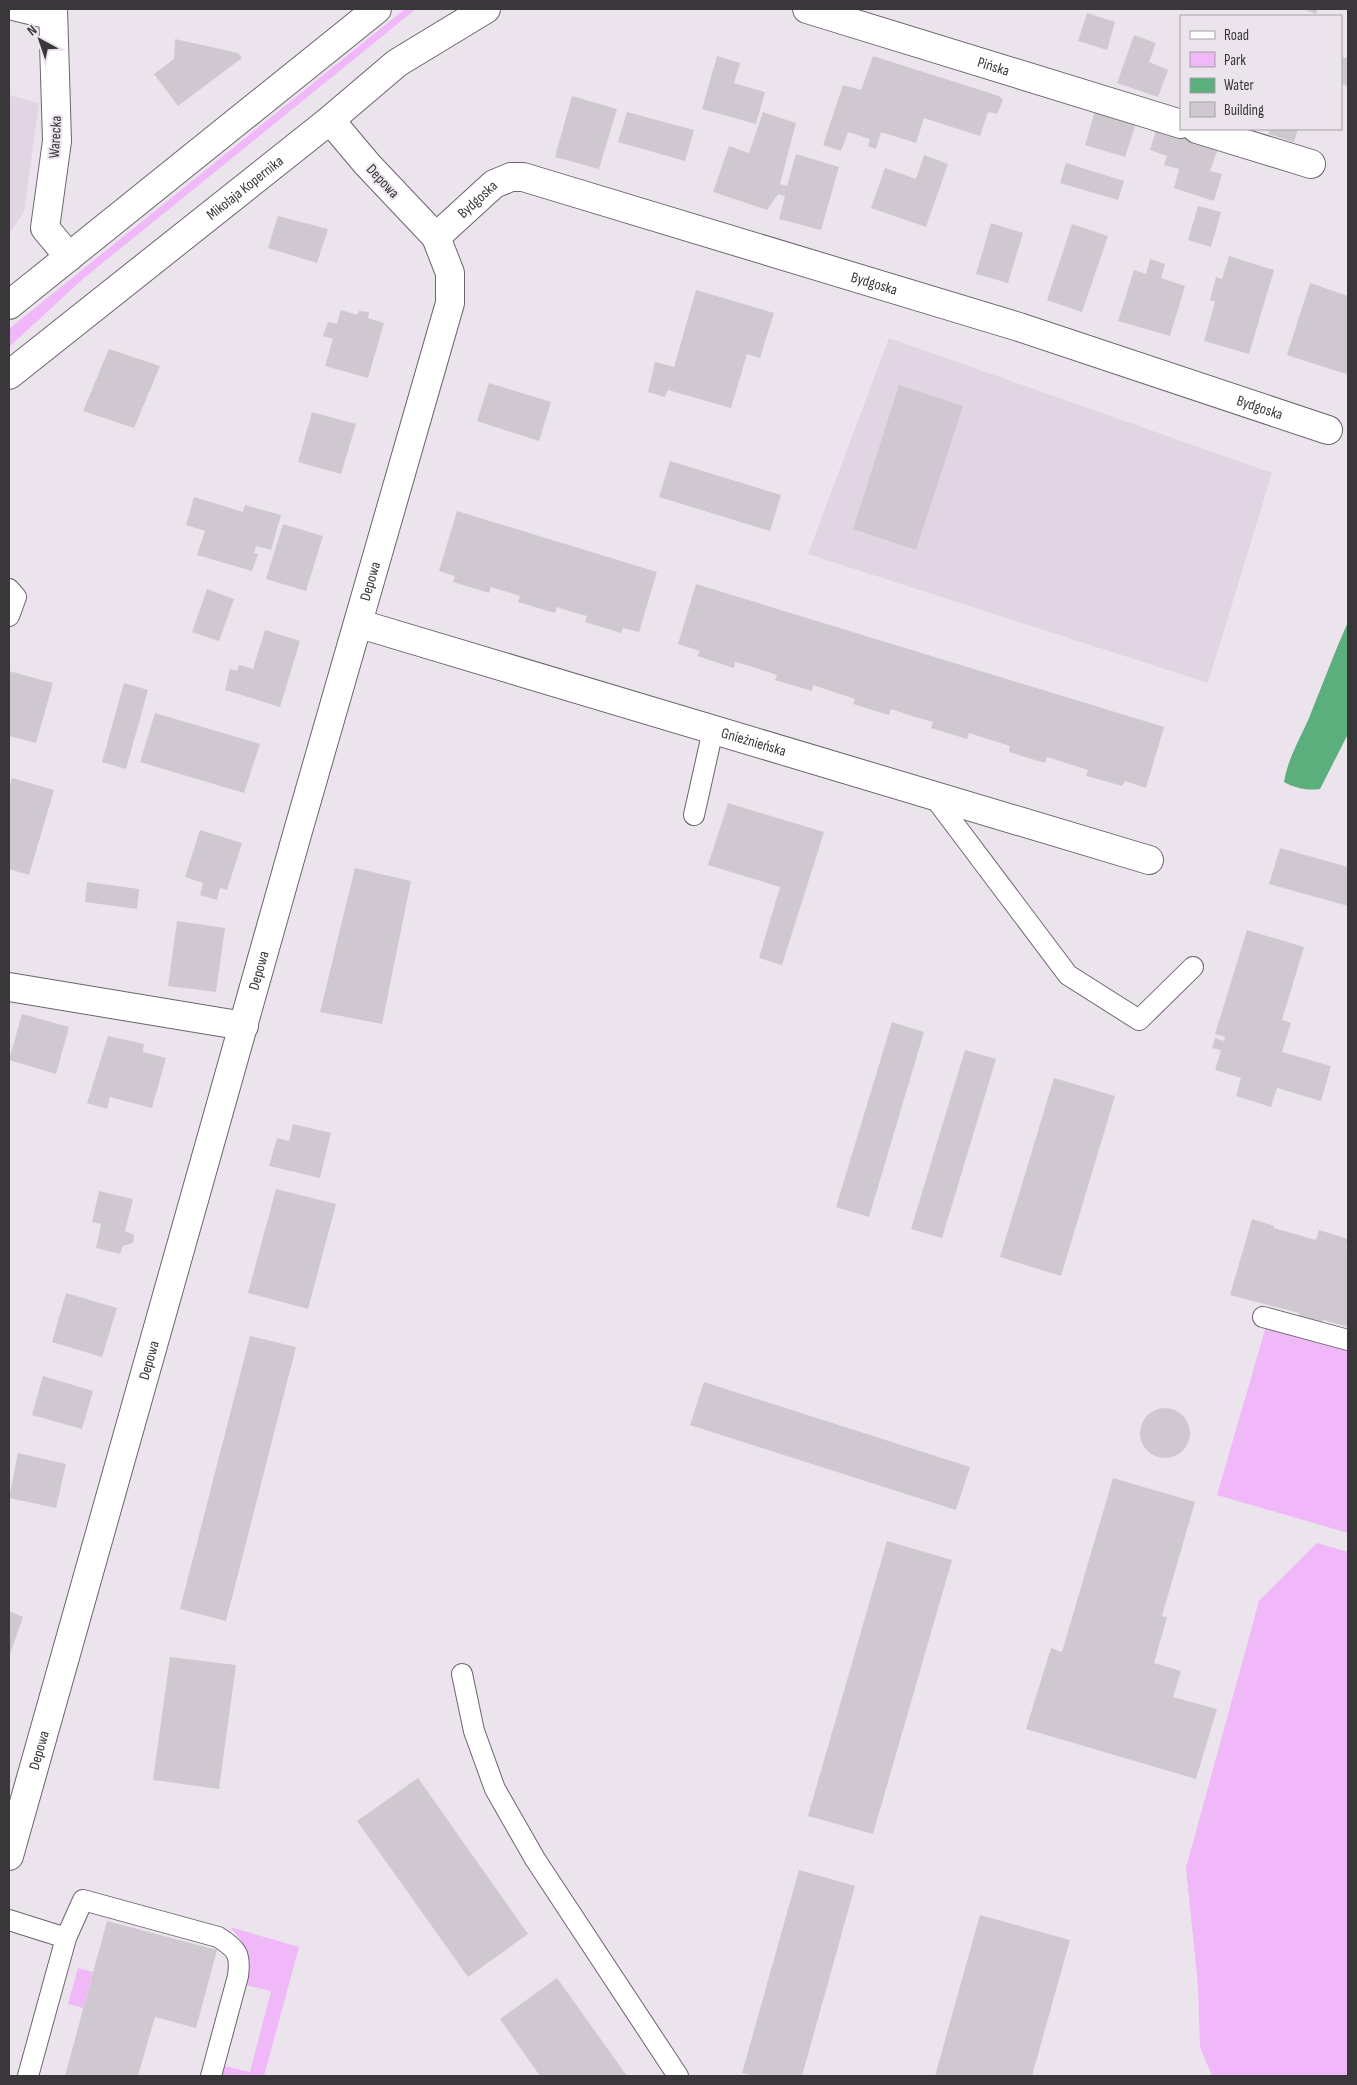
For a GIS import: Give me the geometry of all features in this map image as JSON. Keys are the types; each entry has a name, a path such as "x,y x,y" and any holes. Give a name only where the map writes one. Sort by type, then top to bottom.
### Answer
{"street":[{"path":"9,306 377,9"},
{"name":"Mikołaja Kopernika","path":"9,375 330,120 397,63 486,9"},
{"name":"Pińska","path":"807,9 1180,124"},
{"name":"Warecka","path":"53,14 57,142 45,228 68,257"},
{"name":"Depowa","path":"9,1856 296,838 360,624 450,303 450,273 436,238 367,164 330,120"},
{"path":"1200,130 1310,164"},
{"name":"Bydgoska","path":"436,238 494,184 511,177 523,177 1019,328 1328,430"},
{"name":"Gnieźnieńska","path":"360,624 1149,860"},
{"path":"9,987 244,1026"}],"lane":[{"path":"9,9 53,14"},
{"path":"9,589 16,597 9,616"},
{"path":"694,815 713,730"},
{"path":"934,797 1068,975 1139,1020 1193,966"},
{"path":"1263,1317 1348,1340"},
{"path":"462,1674 474,1731 495,1789 535,1860 678,2076"},
{"path":"28,2076 66,1938 83,1900 218,1937 231,1945 240,1960 238,1976 210,2076"},
{"path":"9,1920 66,1938"}],"shaded area":[{"path":"9,95 39,103 24,212 9,234"},
{"path":"889,338 1272,473 1208,683 808,554"}],"green space":[{"path":"405,9 416,9 84,278 9,347 9,329"},
{"path":"1267,1323 1348,1347 1348,1533 1217,1495"},
{"path":"1317,1543 1348,1552 1348,2076 1212,2076 1200,2047 1198,1986 1186,1868 1259,1601"},
{"path":"230,1927 299,1947 264,2076 222,2076 225,2066 250,2072 271,1991 246,1985 249,1967 247,1953 245,1947"},
{"path":"78,1968 93,1972 83,2008 68,2004"}],"water":[{"path":"1348,622 1348,734 1320,789 1310,790 1297,787 1284,782 1288,765"}],"building":[{"path":"1302,9 1318,9 1316,14"},
{"path":"1087,13 1115,22 1107,50 1078,41"},
{"path":"1134,35 1156,43 1149,62 1168,70 1158,97 1117,83"},
{"path":"175,39 238,53 242,58 178,106 154,74 174,59"},
{"path":"717,56 740,63 734,83 765,92 756,124 702,109"},
{"path":"873,56 999,96 1003,100 997,114 988,112 980,136 924,118 916,143 881,132 876,149 868,146 870,139 848,132 841,151 823,145 843,85 861,90"},
{"path":"1342,56 1348,59 1348,86 1342,84"},
{"path":"572,96 617,109 599,169 555,157"},
{"path":"1095,111 1136,123 1125,157 1085,145"},
{"path":"627,112 694,130 685,161 618,142"},
{"path":"763,112 796,123 780,184 787,186 796,154 839,167 821,230 779,219 785,196 778,194 767,210 713,192 729,146 749,153"},
{"path":"1158,123 1220,143 1210,171 1222,174 1214,201 1174,188 1179,169 1164,165 1167,156 1150,150"},
{"path":"1270,130 1298,130 1294,142 1268,134"},
{"path":"924,155 948,164 926,227 871,208 885,168 916,179"},
{"path":"1066,163 1124,181 1118,200 1060,183"},
{"path":"1198,206 1221,212 1211,247 1188,240"},
{"path":"278,216 328,229 317,263 268,248"},
{"path":"991,223 1023,233 1008,283 976,274"},
{"path":"1072,224 1108,236 1082,312 1047,300"},
{"path":"1229,256 1274,270 1249,354 1204,341 1215,302 1210,300 1216,277 1222,279"},
{"path":"1150,259 1165,264 1161,278 1185,286 1170,336 1118,321 1134,270 1146,274"},
{"path":"1310,283 1348,296 1348,369 1346,374 1287,355"},
{"path":"696,290 774,313 760,358 747,354 731,408 668,390 665,397 648,392 655,362 674,367"},
{"path":"341,310 357,315 359,311 369,312 368,318 384,323 368,378 325,366 333,339 323,336 328,322 337,324"},
{"path":"109,349 160,366 134,428 83,411"},
{"path":"489,383 551,402 539,441 477,421"},
{"path":"899,385 963,406 916,550 853,529"},
{"path":"312,412 356,424 341,474 298,462"},
{"path":"670,461 781,495 770,531 659,497"},
{"path":"194,497 243,512 245,505 281,515 271,550 256,546 254,553 258,554 252,571 197,555 205,531 186,525"},
{"path":"457,511 657,572 639,632 623,628 621,633 585,622 587,616 557,607 555,613 518,602 520,596 511,593 491,587 489,593 453,582 455,576 439,571"},
{"path":"283,524 323,536 306,591 266,579"},
{"path":"696,584 1164,727 1146,788 1125,781 1122,786 1086,776 1088,770 1047,757 1045,763 1009,752 1010,746 969,733 967,739 931,728 933,722 891,709 889,715 853,704 855,699 813,685 812,691 775,680 777,675 747,665 735,662 734,668 697,656 700,651 678,644"},
{"path":"207,589 234,599 219,641 192,632"},
{"path":"265,630 300,641 280,707 225,690 230,669 237,671 239,665 253,669"},
{"path":"9,671 53,683 36,743 9,736"},
{"path":"124,683 148,690 126,769 102,762"},
{"path":"155,713 260,744 244,793 140,762"},
{"path":"12,778 54,790 29,875 9,869 9,789"},
{"path":"728,803 824,832 782,965 759,958 780,887 708,865"},
{"path":"200,830 242,843 227,890 220,888 217,900 200,895 203,883 185,877"},
{"path":"1280,848 1348,867 1348,906 1269,884"},
{"path":"355,868 411,881 382,1024 320,1012"},
{"path":"87,882 139,889 137,909 85,902"},
{"path":"177,921 225,928 216,992 168,986"},
{"path":"1247,930 1304,947 1282,1020 1291,1023 1282,1052 1331,1066 1321,1101 1277,1088 1271,1107 1236,1096 1241,1078 1215,1070 1221,1050 1212,1048 1215,1038 1224,1041 1225,1037 1215,1034"},
{"path":"22,1014 69,1027 56,1074 9,1060"},
{"path":"892,1022 924,1032 869,1217 836,1207"},
{"path":"108,1036 144,1044 143,1052 166,1058 152,1108 110,1097 107,1109 87,1103"},
{"path":"965,1050 996,1059 942,1238 911,1229"},
{"path":"1054,1078 1115,1096 1061,1276 1000,1257"},
{"path":"293,1124 331,1133 320,1178 269,1166 277,1138 289,1141"},
{"path":"276,1189 336,1204 308,1309 248,1293"},
{"path":"99,1191 133,1199 125,1231 134,1235 133,1243 123,1246 120,1254 96,1248 101,1224 92,1222"},
{"path":"1252,1219 1274,1226 1274,1228 1316,1240 1319,1230 1348,1239 1346,1249 1348,1250 1348,1327 1323,1320 1322,1324 1298,1316 1299,1313 1230,1295"},
{"path":"66,1293 117,1308 102,1357 52,1342"},
{"path":"250,1336 296,1347 226,1621 180,1609"},
{"path":"43,1376 93,1391 82,1429 32,1415"},
{"path":"704,1382 970,1467 956,1510 690,1425"},
{"path":"1165,1408 1174,1410 1185,1419 1190,1433 1188,1442 1179,1453 1165,1458 1156,1456 1145,1447 1140,1433 1142,1424 1151,1413"},
{"path":"18,1453 66,1464 56,1508 9,1498"},
{"path":"1113,1478 1195,1502 1162,1616 1167,1617 1154,1663 1181,1671 1173,1697 1217,1709 1196,1779 1026,1729 1051,1648 1062,1652"},
{"path":"887,1541 952,1560 873,1834 808,1816"},
{"path":"9,1611 23,1617 9,1657"},
{"path":"170,1657 236,1665 219,1789 153,1780"},
{"path":"418,1778 528,1934 468,1977 357,1821"},
{"path":"799,1870 855,1886 802,2076 754,2076 742,2073"},
{"path":"980,1915 1070,1940 1032,2076 935,2076"},
{"path":"107,1921 217,1950 196,2028 155,2017 138,2076 65,2076"},
{"path":"557,1978 627,2076 540,2076 500,2019"}]}
